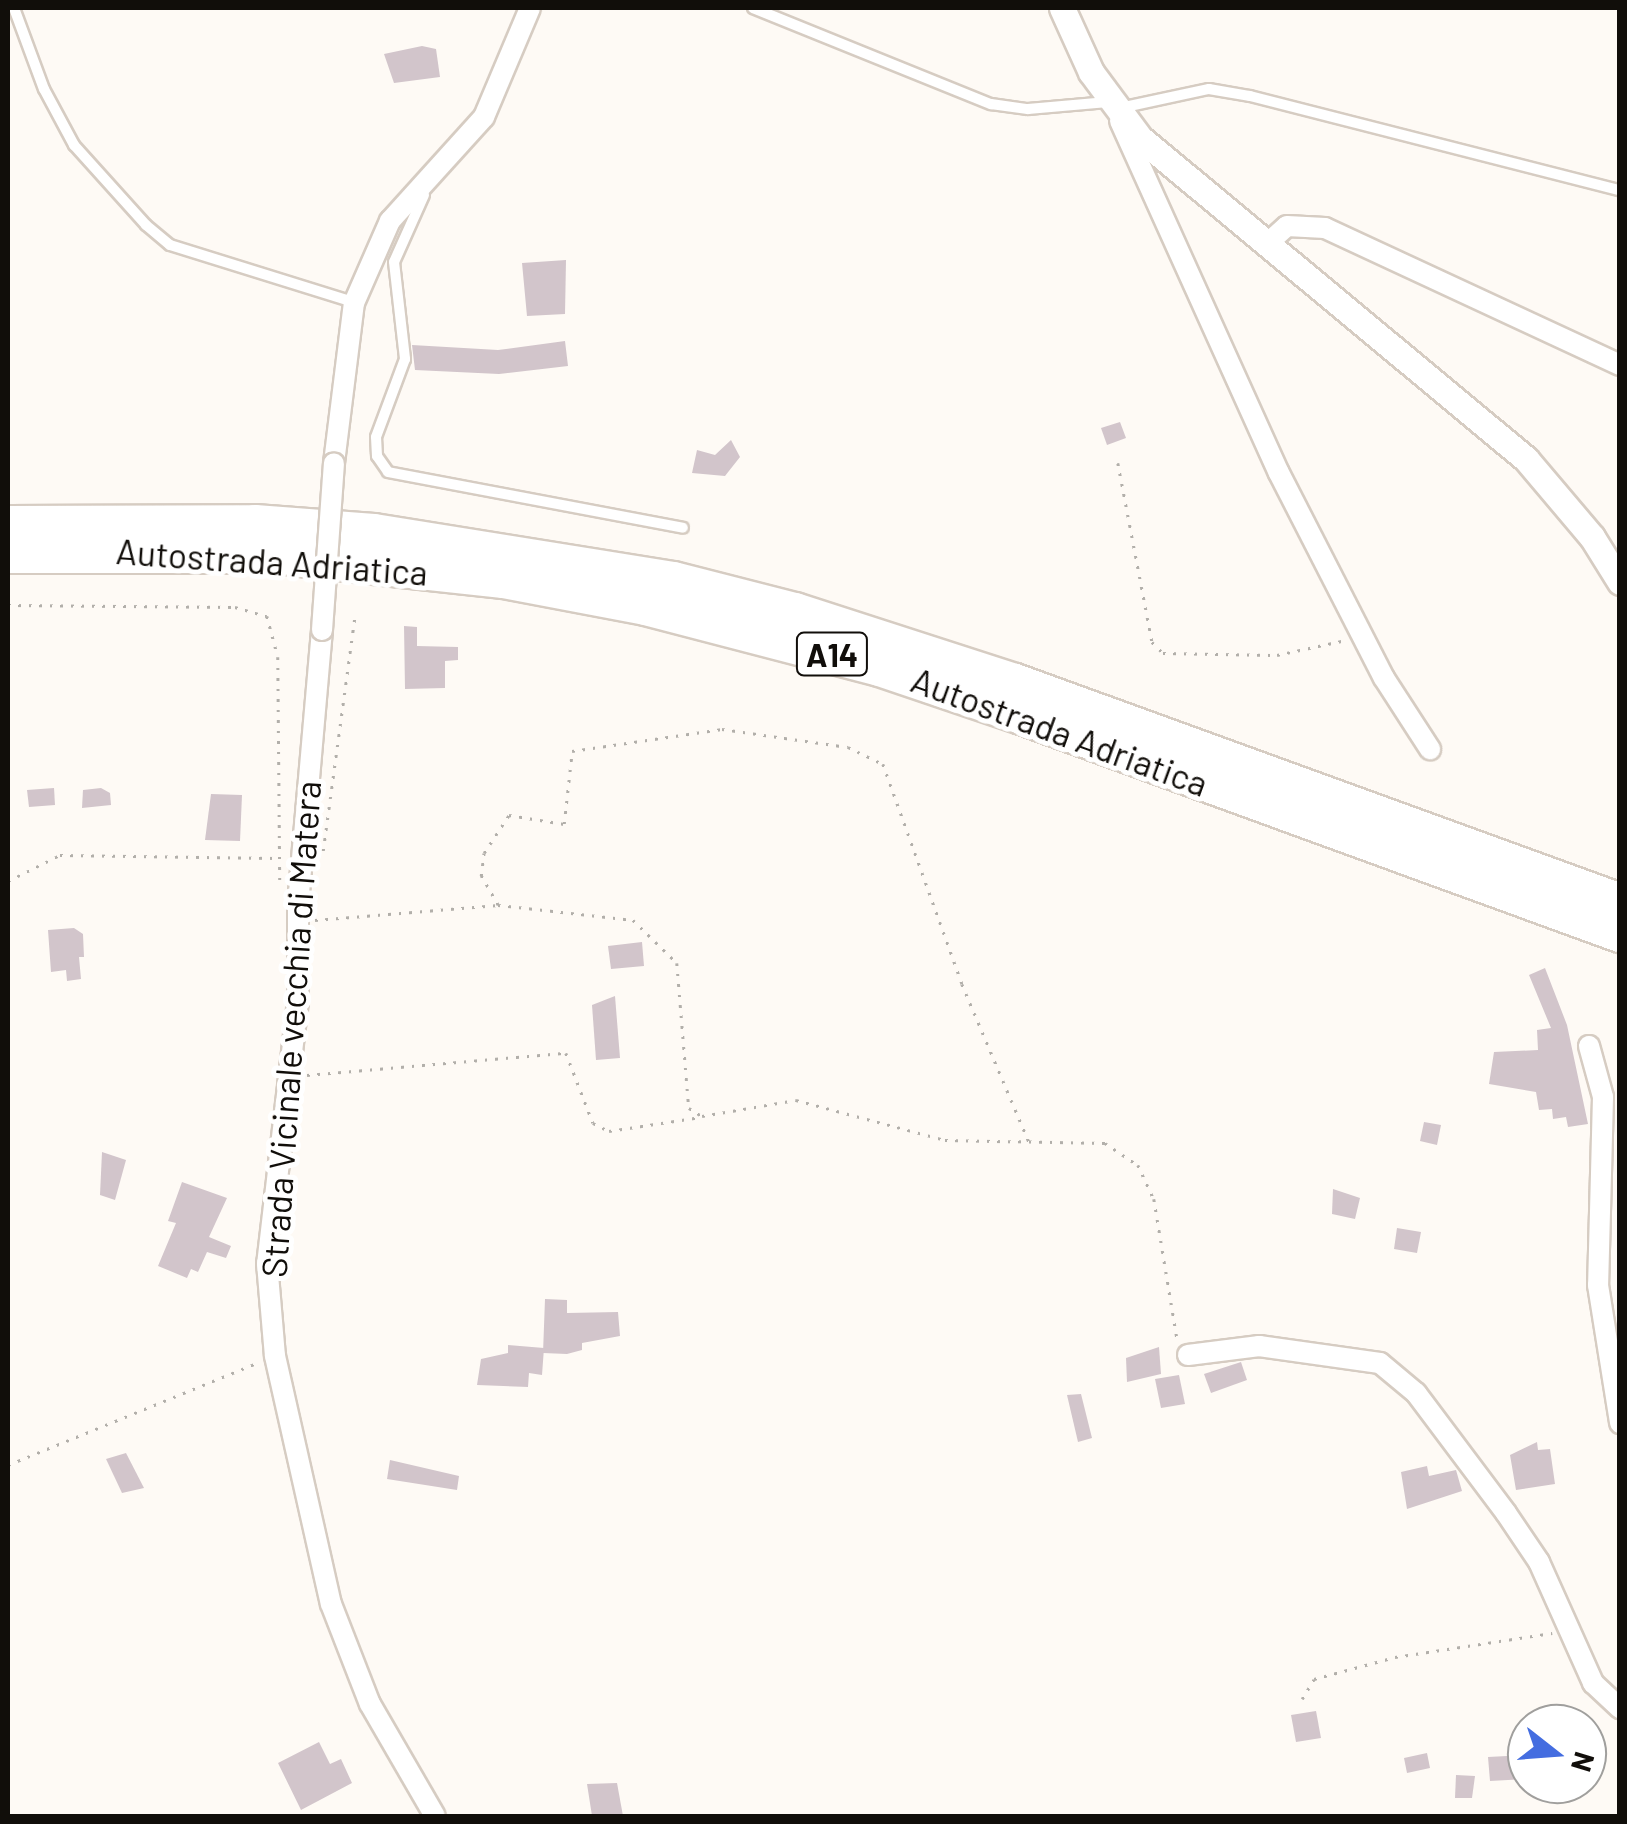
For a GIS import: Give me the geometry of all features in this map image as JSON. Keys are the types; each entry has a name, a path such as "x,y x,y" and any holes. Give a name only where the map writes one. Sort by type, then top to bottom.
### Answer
{"highway":[{"name":"Autostrada Adriatica","path":"8,524 255,524 374,532 673,581 796,612 1015,683 1620,903"},
{"name":"Autostrada Adriatica","path":"8,554 273,554 504,579 646,606 862,662 1002,708 1620,932"}],"street":[{"path":"354,303 390,221 484,117 530,8"},
{"path":"1062,8 1112,106 1217,343 1363,636 1430,749"},
{"path":"1112,106 1268,243 1526,459 1592,537 1620,582"},
{"path":"1268,243 1287,226 1325,228 1620,365"},
{"name":"Strada Vicinale vecchia di Matera","path":"354,303 334,463 289,1076 267,1263 274,1356 331,1604 376,1717 435,1816"},
{"path":"1589,1046 1603,1098 1598,1285 1620,1422"},
{"path":"1188,1355 1258,1346 1380,1363 1416,1393 1506,1513 1538,1562 1568,1638 1593,1682 1620,1708"}],"lane":[{"path":"14,8 44,89 74,145 146,225 170,245 354,303"},
{"path":"753,8 991,104 1028,109 1112,106 1209,89 1620,190"},
{"path":"427,179 394,262 406,359 376,437 377,456 388,472 683,528"}],"path":[{"path":"1118,463 1152,642 1163,653 1277,655 1363,636"},
{"path":"8,605 236,607 268,616 278,656 280,888"},
{"path":"322,853 354,615"},
{"path":"498,906 481,876 484,853 509,814 564,824 572,751 722,729 848,747 883,764 962,984 1030,1144"},
{"path":"8,881 60,855 280,858"},
{"path":"313,920 498,906 633,920 659,940 677,962 689,1108 702,1116"},
{"path":"298,955 314,912"},
{"path":"289,1076 566,1053 593,1123 609,1131 796,1100 945,1140 1105,1143 1138,1165 1154,1199 1159,1255 1180,1349 1188,1355"},
{"path":"8,1464 274,1356"},
{"path":"1302,1699 1314,1680 1395,1657 1553,1633 1568,1638"}],"building":[{"path":"422,46 436,49 440,77 394,83 384,54"},
{"path":"566,260 565,314 527,316 522,263"},
{"path":"565,341 568,366 499,374 415,370 412,345 498,350"},
{"path":"1120,422 1126,438 1107,445 1101,428"},
{"path":"731,440 740,457 725,476 692,473 697,450 715,455"},
{"path":"404,626 417,627 417,646 458,647 458,660 445,661 445,688 405,689"},
{"path":"54,788 55,805 29,807 27,790"},
{"path":"101,788 110,793 111,805 82,808 83,790"},
{"path":"211,794 242,795 240,841 205,840"},
{"path":"74,928 83,934 84,957 79,957 81,979 67,981 66,970 51,972 48,930"},
{"path":"642,942 644,966 611,969 608,946"},
{"path":"1545,968 1567,1025 1588,1124 1568,1127 1566,1117 1553,1119 1552,1109 1539,1110 1536,1092 1489,1084 1494,1052 1538,1050 1537,1030 1551,1028 1529,975"},
{"path":"615,996 620,1058 596,1060 592,1005"},
{"path":"1424,1122 1441,1125 1437,1145 1420,1141"},
{"path":"102,1152 126,1160 115,1200 100,1195"},
{"path":"182,1182 227,1198 209,1237 231,1246 226,1258 207,1252 198,1272 191,1269 187,1278 158,1266 176,1223 168,1221"},
{"path":"1333,1189 1360,1198 1355,1219 1332,1214"},
{"path":"1397,1228 1421,1232 1417,1253 1394,1249"},
{"path":"545,1299 567,1300 567,1313 618,1312 620,1336 582,1343 582,1350 567,1354 543,1353"},
{"path":"508,1345 544,1348 542,1375 529,1373 528,1387 477,1385 481,1359 508,1353"},
{"path":"1159,1347 1161,1374 1127,1382 1126,1358"},
{"path":"1241,1362 1247,1380 1211,1393 1204,1374"},
{"path":"1179,1375 1185,1404 1161,1408 1155,1379"},
{"path":"1081,1394 1092,1438 1078,1442 1067,1395"},
{"path":"1537,1442 1538,1450 1550,1449 1555,1484 1516,1490 1510,1455"},
{"path":"126,1453 144,1488 122,1493 106,1459"},
{"path":"390,1460 459,1476 457,1490 387,1479"},
{"path":"1427,1466 1429,1476 1456,1470 1462,1491 1407,1509 1401,1472"},
{"path":"1316,1711 1321,1738 1296,1742 1291,1715"},
{"path":"319,1742 330,1764 341,1759 352,1783 301,1810 278,1763"},
{"path":"1427,1753 1430,1768 1407,1773 1404,1758"},
{"path":"1507,1756 1507,1780 1490,1781 1488,1757"},
{"path":"1456,1775 1475,1776 1472,1798 1455,1798"},
{"path":"617,1783 623,1816 592,1816 587,1784"}]}
